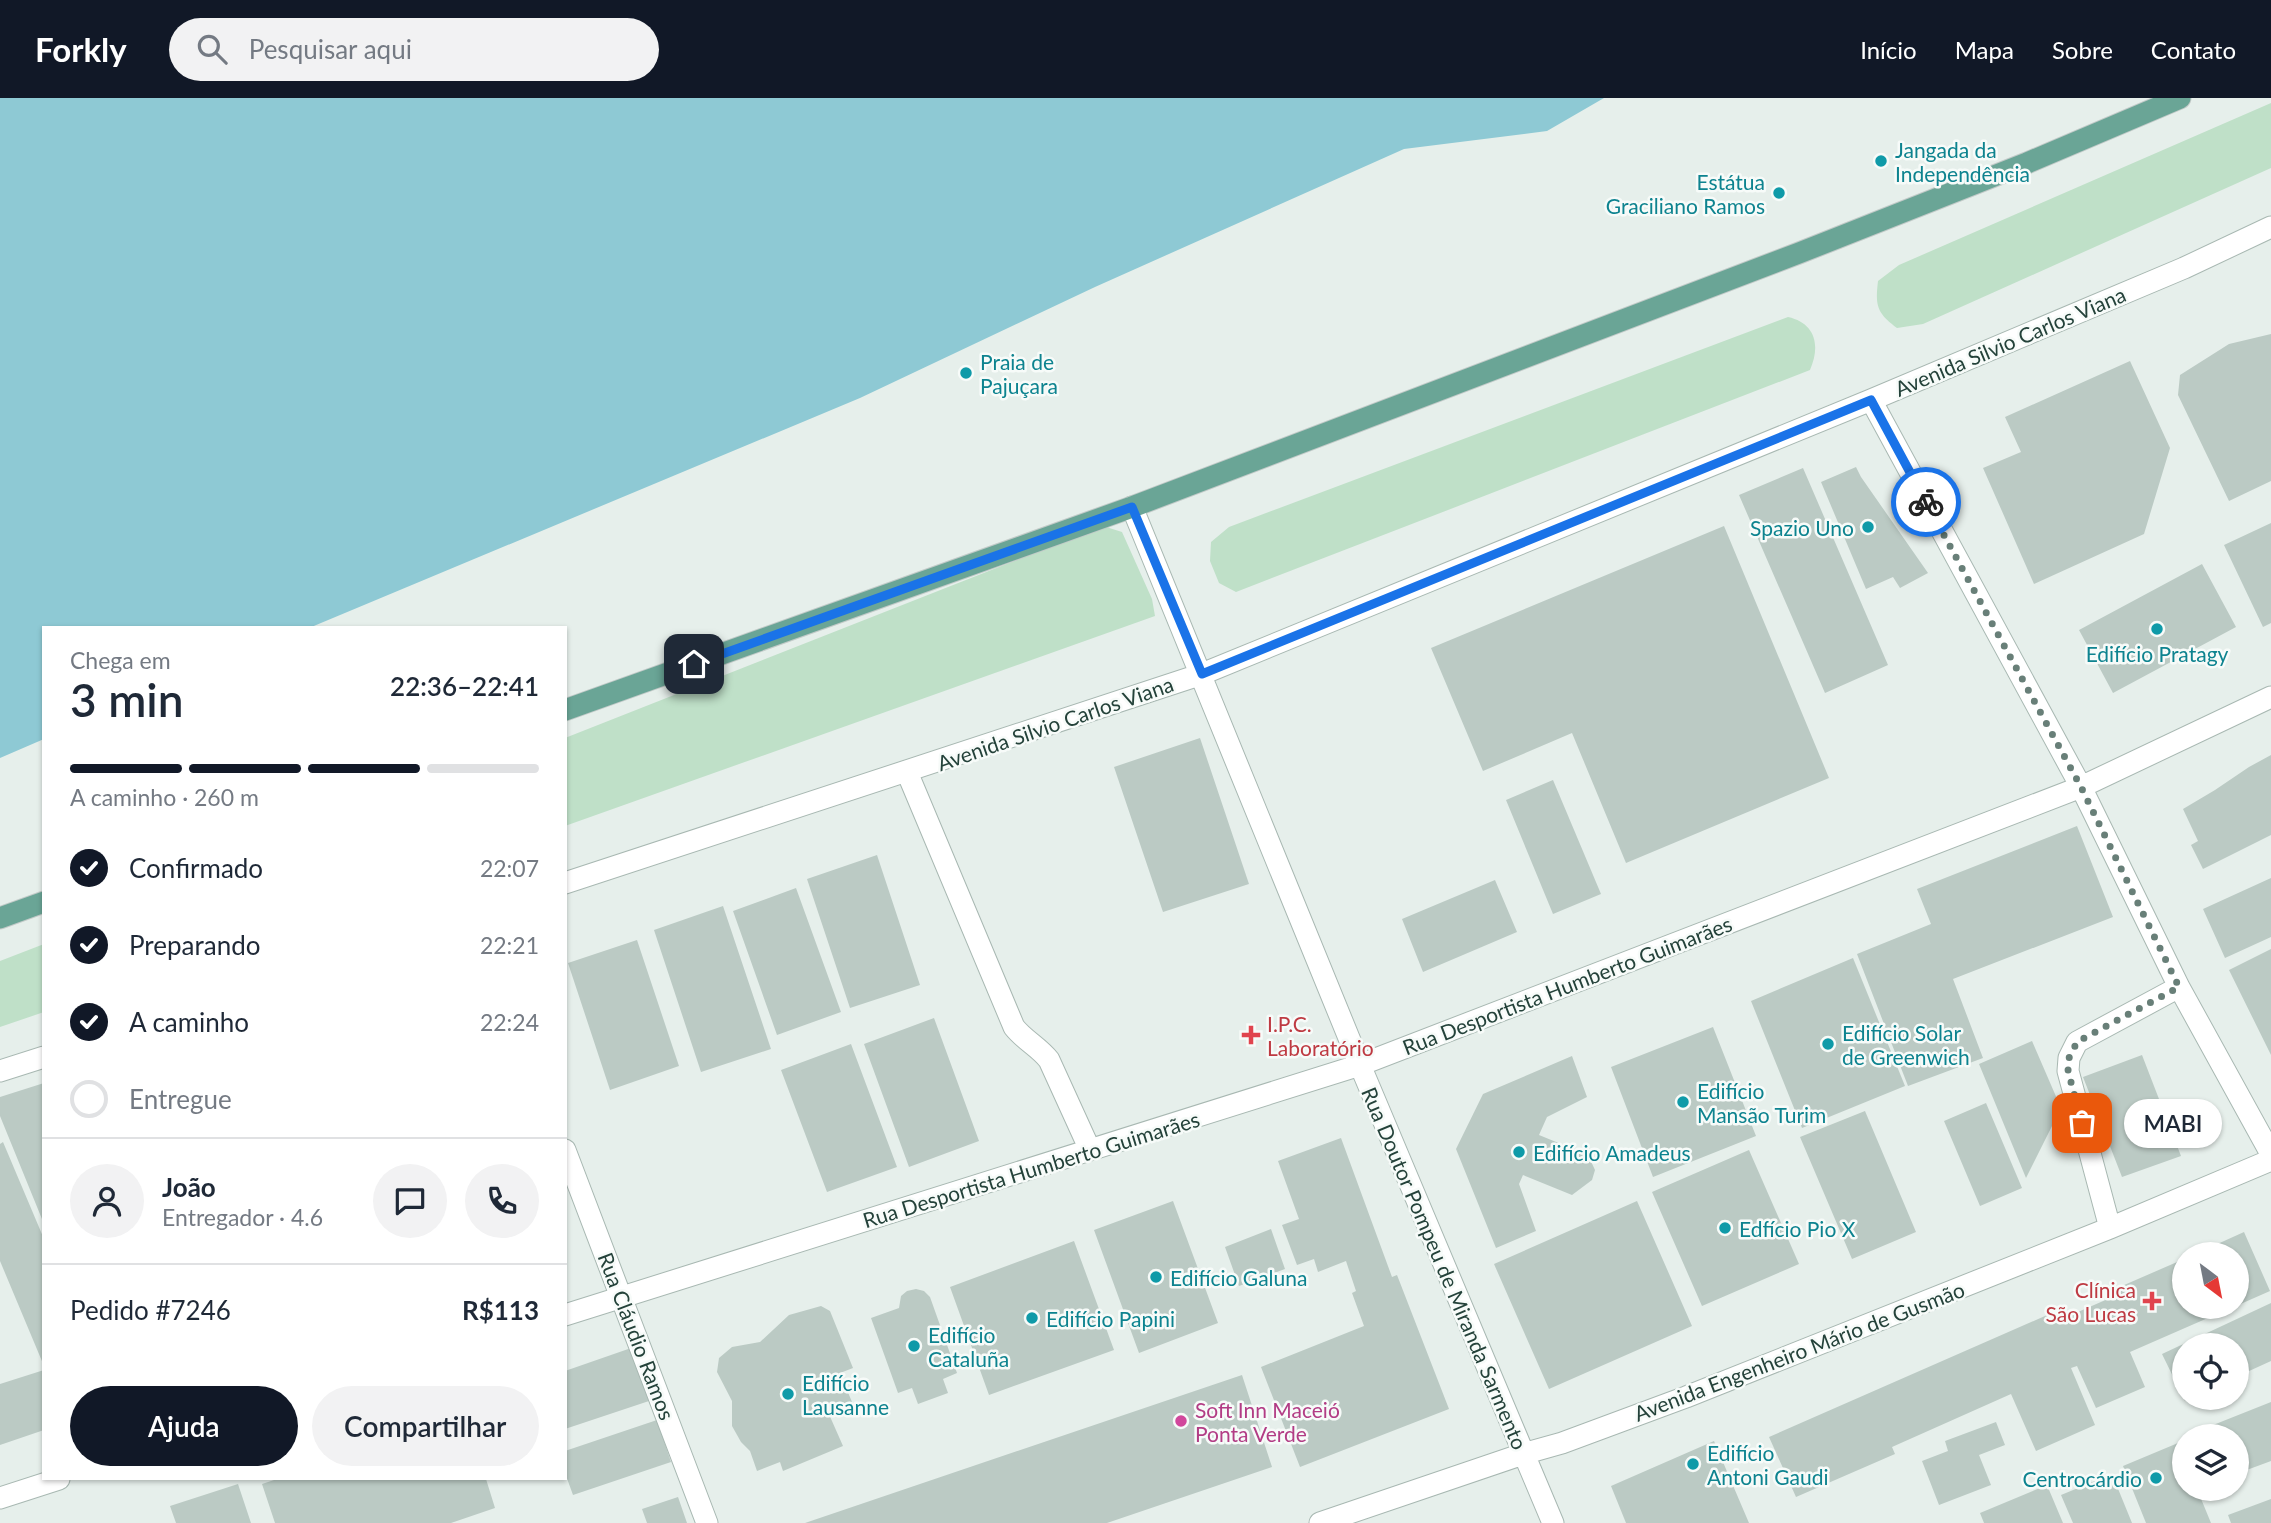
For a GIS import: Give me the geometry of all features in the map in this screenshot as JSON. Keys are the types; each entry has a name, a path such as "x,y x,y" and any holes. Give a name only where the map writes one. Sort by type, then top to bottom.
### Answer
{"main road":[{"path":"567,709 1132,507 1799,253 2027,163 2180,98"},
{"path":"0,918 42,903"}],"street":[{"name":"Avenida Silvio Carlos Viana","path":"567,883 1202,674 1871,400 2184,268 2271,227"},
{"path":"1871,400 2081,787 2179,987 2271,1154"},
{"name":"Rua Doutor Pompeu de Miranda Sarmento","path":"1132,507 1360,1065 1553,1523"},
{"name":"Rua Desportista Humberto Guimarães","path":"567,1314 1360,1065 2081,787 2271,697"},
{"path":"907,772 1014,1027 1049,1059 1090,1150"},
{"path":"2110,1228 2068,1071 2069,1058 2077,1042 2179,987"},
{"path":"0,1071 42,1058"},
{"name":"Rua Cláudio Ramos","path":"567,1155 707,1523"},
{"name":"Avenida Engenheiro Mário de Gusmão","path":"1320,1523 1562,1443 1686,1397 2110,1228 2271,1160"},
{"path":"0,1498 56,1480"}],"green space":[{"path":"2271,103 2271,168 1923,324 1897,328 1881,313 1877,303 1878,281 1899,265"},
{"path":"1788,317 1804,324 1813,336 1815,352 1810,370 1236,592 1219,583 1210,561 1211,542 1229,527"},
{"path":"1103,526 1122,532 1152,599 1155,616 567,825 567,737"},
{"path":"42,945 42,1013 0,1027 0,961"}],"water":[{"path":"0,98 1604,98 1547,131 1404,149 1095,287 860,398 314,626 42,626 42,740 0,758"}],"building":[{"path":"2271,334 2271,481 2229,501 2178,395 2180,375 2229,344"},
{"path":"2130,361 2170,448 2144,534 2034,584 1983,468 2021,452 2005,417"},
{"name":"Spazio Uno","path":"1856,467 1928,573 1900,588 1893,577 1866,589 1821,482"},
{"path":"1803,468 1888,665 1825,693 1739,495"},
{"path":"2271,523 2271,623 2263,627 2224,545"},
{"path":"1724,526 1829,778 1626,863 1572,733 1483,771 1431,648"},
{"name":"Edifício Pratagy","path":"2202,564 2236,627 2113,693 2079,630"},
{"path":"1200,738 1249,884 1163,912 1114,767"},
{"path":"2271,755 2271,835 2203,869 2191,845 2198,841 2183,809"},
{"path":"1553,780 1601,894 1553,914 1506,800"},
{"path":"2077,826 2113,917 1953,979 1983,1058 1908,1086 1857,954 1931,924 1917,889"},
{"path":"877,855 920,985 850,1008 807,879"},
{"path":"2271,878 2271,937 2225,958 2203,909"},
{"path":"1495,880 1517,932 1423,972 1402,919"},
{"path":"796,888 841,1012 777,1035 733,911"},
{"path":"723,906 771,1049 701,1072 654,930"},
{"path":"637,940 679,1066 610,1090 568,963"},
{"path":"2271,949 2271,1055 2229,970"},
{"name":"Edifício Solar de Greenwich","path":"1853,958 1905,1086 1802,1128 1751,1001"},
{"path":"934,1018 979,1141 909,1167 864,1044"},
{"name":"Edifício Mansão Turim","path":"1713,1027 1756,1136 1653,1177 1611,1067"},
{"path":"2032,1041 2061,1108 2026,1178 1979,1064"},
{"path":"851,1044 897,1167 827,1192 781,1070"},
{"path":"2142,1055 2181,1156 2122,1177 2083,1077"},
{"name":"Edifício Amadeus","path":"1572,1056 1587,1097 1547,1117 1539,1135 1588,1155 1595,1170 1592,1180 1572,1195 1523,1175 1519,1184 1536,1231 1496,1248 1456,1149 1483,1094"},
{"path":"42,1084 42,1219 0,1116 0,1097"},
{"path":"1986,1103 2022,1188 1980,1206 1944,1121"},
{"path":"1865,1111 1916,1232 1852,1259 1800,1137"},
{"path":"1341,1138 1392,1277 1397,1275 1449,1409 1300,1467 1261,1367 1364,1326 1352,1293 1356,1291 1346,1261 1318,1272 1314,1259 1297,1265 1282,1225 1299,1219 1278,1161"},
{"path":"3,1142 42,1234 42,1361 0,1261 0,1144"},
{"name":"Edfício Pio X","path":"1749,1150 1799,1264 1702,1306 1652,1192"},
{"name":"Edifício Galuna","path":"1173,1201 1218,1323 1139,1353 1094,1230"},
{"path":"1637,1201 1692,1326 1549,1389 1494,1264"},
{"path":"1271,1229 1285,1269 1239,1286 1225,1247"},
{"path":"2244,1232 2248,1242 2222,1242"},
{"name":"Edifício Papini","path":"1074,1241 1114,1350 989,1395 950,1287"},
{"path":"2249,1243 2270,1291 2249,1300"},
{"path":"2172,1264 2172,1320 2203,1320 2130,1352 2145,1387 2096,1408 2077,1366 2071,1368 2095,1425 2036,1451 2011,1394 1892,1447 1895,1454 1796,1497 1769,1437 2054,1312 2058,1321 2117,1295 2115,1289"},
{"name":"Edifício Cataluña","path":"916,1289 924,1291 930,1297 957,1373 943,1379 948,1393 918,1404 912,1388 898,1393 871,1318 899,1308 901,1296"},
{"path":"2271,1303 2271,1361 2249,1371 2249,1333 2207,1333 2235,1320 2249,1320 2249,1313"},
{"name":"Edifício Lausanne","path":"821,1306 830,1311 853,1368 840,1373 852,1402 828,1412 843,1446 783,1471 780,1462 757,1471 750,1451 732,1426 732,1401 717,1372 719,1358 732,1347 760,1342 789,1315"},
{"path":"634,1347 652,1400 567,1428 567,1370"},
{"path":"2172,1349 2172,1374 2162,1354"},
{"path":"42,1371 42,1431 0,1445 0,1384"},
{"name":"Soft Inn Maceió Ponta Verde","path":"1242,1375 1272,1467 1107,1523 805,1523"},
{"path":"2271,1402 2271,1461 2249,1469 2249,1424 2216,1424"},
{"path":"657,1420 671,1462 573,1495 567,1478 567,1450"},
{"path":"1996,1422 2005,1445 1979,1455 1991,1485 1939,1505 1922,1461 1948,1451 1945,1441"},
{"name":"Edifício Antoni Gaudi","path":"1714,1441 1749,1523 1626,1523 1611,1486"},
{"name":"Centrocárdio","path":"2172,1446 2172,1501 2202,1501 2211,1523 2146,1523 2123,1466"},
{"path":"2112,1474 2132,1523 2073,1523 2061,1495"},
{"path":"274,1480 486,1480 495,1508 451,1523 275,1523 262,1484"},
{"path":"238,1484 251,1523 176,1523 170,1506"},
{"path":"2047,1485 2063,1523 1984,1523 1980,1513"},
{"path":"678,1497 687,1523 647,1523 642,1509"},
{"path":"2271,1499 2271,1523 2231,1523 2228,1515"}],"way so far":[{"path":"1926,502 2081,787 2179,987 2077,1042 2069,1058 2068,1071 2082,1123"}],"place":[{"name":"Jangada da Independência","path":"1881,161"},
{"name":"Estátua Graciliano Ramos","path":"1779,193"},
{"name":"Praia de Pajuçara","path":"966,373"},
{"name":"Spazio Uno","path":"1868,527"},
{"name":"Edifício Pratagy","path":"2157,629"},
{"name":"I.P.C. Laboratório","path":"1251,1035"},
{"name":"Edifício Solar de Greenwich","path":"1828,1044"},
{"name":"Edifício Mansão Turim","path":"1683,1102"},
{"name":"MABI","path":"2082,1123"},
{"name":"Edifício Amadeus","path":"1519,1152"},
{"name":"Edfício Pio X","path":"1725,1228"},
{"name":"Edifício Galuna","path":"1156,1277"},
{"name":"Clínica São Lucas","path":"2152,1301"},
{"name":"Edifício Papini","path":"1032,1318"},
{"name":"Edifício Cataluña","path":"914,1346"},
{"name":"Edifício Lausanne","path":"788,1394"},
{"name":"Soft Inn Maceió Ponta Verde","path":"1181,1421"},
{"name":"Edifício Antoni Gaudi","path":"1693,1464"},
{"name":"Centrocárdio","path":"2156,1478"}],"route":[{"path":"694,664 1132,507 1202,674 1871,400 1926,502"}]}
